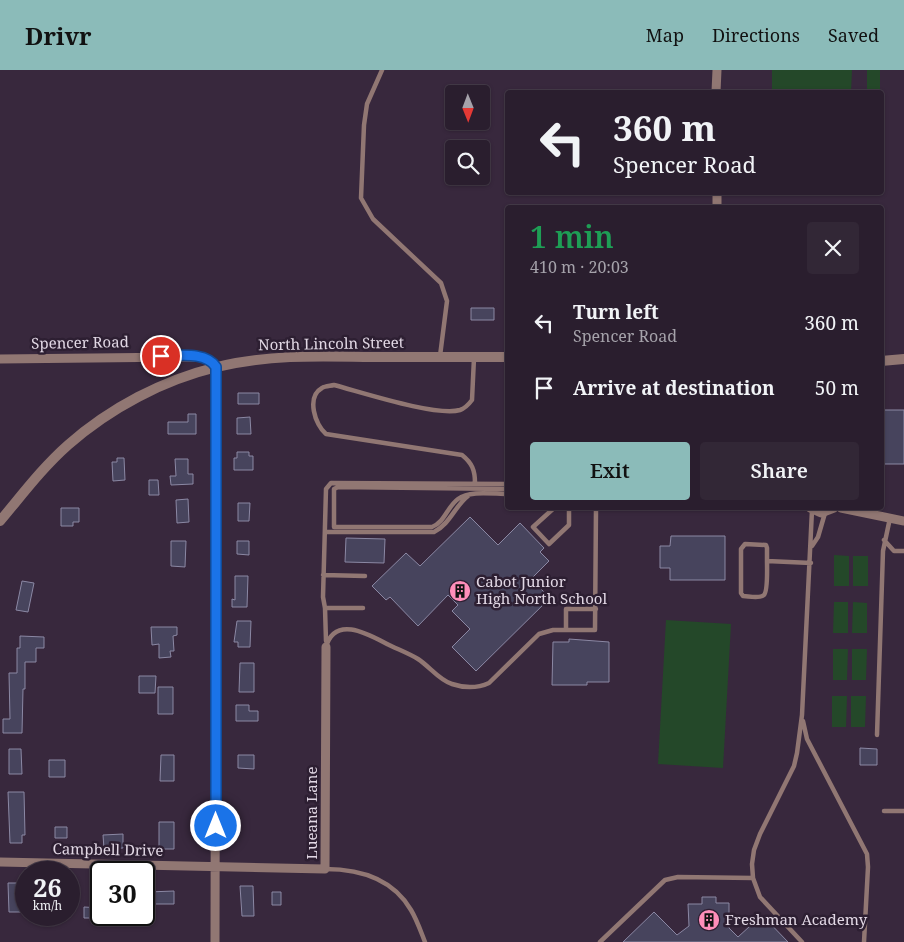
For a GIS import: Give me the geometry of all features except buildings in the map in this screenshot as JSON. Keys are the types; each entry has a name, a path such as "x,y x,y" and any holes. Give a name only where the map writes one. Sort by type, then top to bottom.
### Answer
{"street":[{"path":"716,90 717,70"},
{"name":"Spencer Road","path":"0,359 185,356 205,358 213,362 216,367"},
{"name":"North Lincoln Street","path":"0,521 45,466 94,424 139,397 173,382 216,367 260,359 306,356 505,357"},
{"path":"884,360 904,359"},
{"path":"215,942 216,367"},
{"path":"816,510 825,512 830,510"},
{"path":"865,510 904,521"},
{"name":"Lueana Lane","path":"216,866 325,869 326,647"},
{"name":"Campbell Drive","path":"0,862 216,866"}],"lane":[{"path":"382,70 367,104 364,125 361,198 373,219 441,283 447,301 439,357"},
{"path":"474,357 472,400 465,408 459,411 439,412 334,385 322,388 317,394 314,401 314,418 318,428 326,434 462,455 469,460 475,471 475,483"},
{"path":"326,647 323,598 323,544 326,532 326,489 331,483 505,484"},
{"path":"505,488 338,487 334,489 334,527 432,528 441,522 456,500 471,494 505,494"},
{"path":"326,532 434,532 440,529 456,512 465,498 471,494"},
{"path":"552,510 533,527 549,544 569,525 569,510"},
{"path":"326,647 329,639 338,632 350,628 361,630 418,659 451,684 480,688 489,684 539,634 553,630 595,630 596,510"},
{"path":"802,942 760,897 753,878 754,850 794,766 802,715 812,546 810,536 814,514 812,510"},
{"path":"812,546 818,537 825,512"},
{"path":"877,735 884,540 890,518"},
{"path":"884,540 894,550 904,551"},
{"path":"745,544 766,545 768,548 767,561 766,590 764,595 743,596 741,593 742,546 745,544"},
{"path":"767,561 811,563"},
{"path":"323,575 364,576"},
{"path":"325,608 363,608"},
{"path":"566,630 566,609 596,609"},
{"path":"802,715 807,739 866,854 868,862 864,942"},
{"path":"884,811 904,811"},
{"path":"325,869 364,873 382,880 397,893 411,910 425,942"},
{"path":"600,942 665,880 678,877 753,878"}],"green space":[{"path":"772,70 852,70 851,90 772,90"},
{"path":"867,70 880,70 880,90 867,90"},
{"path":"834,555 849,556 849,586 834,586"},
{"path":"853,556 868,556 868,586 853,586"},
{"path":"834,602 848,602 848,633 833,633"},
{"path":"853,602 867,603 867,633 852,633"},
{"path":"666,620 731,624 723,768 658,764"},
{"path":"833,649 848,649 847,680 833,680"},
{"path":"852,649 867,649 866,680 852,680"},
{"path":"832,696 847,696 846,727 832,727"},
{"path":"851,696 866,696 865,727 851,727"}],"place":[{"name":"Cabot Junior High North School","path":"460,591"},
{"name":"Freshman Academy","path":"709,920"}],"route":[{"path":"161,356 205,358 213,362 216,367 216,826"}]}
